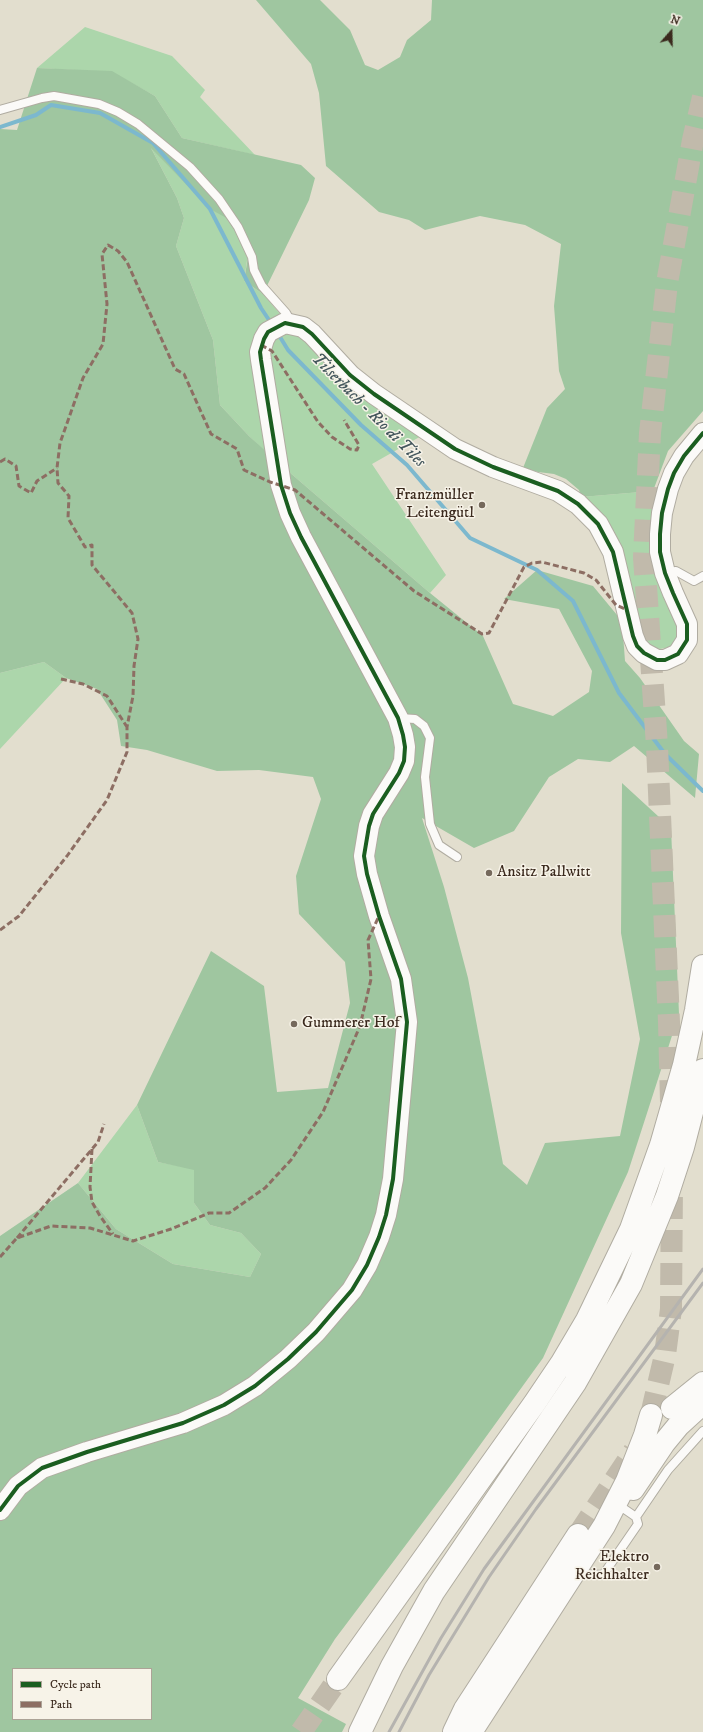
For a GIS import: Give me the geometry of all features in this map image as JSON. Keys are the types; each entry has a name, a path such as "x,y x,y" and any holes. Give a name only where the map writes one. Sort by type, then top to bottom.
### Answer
{"main road":[{"path":"338,1679 534,1404 561,1364 587,1320 631,1229 661,1145 684,1066 696,1010 703,966"},
{"path":"360,1732 392,1666 434,1591 575,1383 631,1284 667,1196 683,1147 703,1070"},
{"path":"672,1408 703,1383"},
{"path":"604,1526 628,1512 664,1443 678,1426 703,1402"},
{"path":"471,1732 604,1526 627,1481 645,1436 651,1415"},
{"path":"454,1732 465,1709 578,1535"}],"street":[{"path":"0,1510 18,1486 42,1468 87,1452 183,1423 224,1405 255,1386 288,1359 316,1332 352,1290 367,1264 379,1237 386,1215 393,1179 407,1022 402,979 379,916 367,874 364,856 369,826 373,814 392,785 404,761 405,747 398,718 301,537 288,506 281,485 261,360 261,345 280,327 303,327 312,334 350,375 374,394 455,449 493,467 558,491 589,514 602,530 613,552 633,636 638,646 644,653 657,660 665,660 678,654 687,640 687,624 665,572 660,552 660,534 662,513 668,489 684,456 703,433"}],"lane":[{"path":"0,110 54,96 99,104 118,112 138,124 190,167 219,199 238,227 252,257 254,270 262,286 286,313 280,327"},
{"path":"665,572 676,571 694,581 703,576"},
{"path":"398,718 415,719 424,726 430,738 425,777 430,824 439,845 457,857"},
{"path":"577,1568 586,1574 603,1575 638,1524 628,1512 703,1431"}],"green space":[{"path":"256,0 320,0 350,30 365,65 378,70 400,57 407,40 431,20 432,0 703,0 703,411 668,451 653,491 581,497 579,490 566,479 554,474 523,468 547,408 565,389 559,371 554,306 561,244 525,225 480,216 425,230 409,220 379,212 326,166 319,93 311,64"},
{"path":"85,27 172,56 205,90 200,97 255,155 182,138 155,96 112,72 37,68"},
{"path":"37,68 112,71 155,96 182,138 301,165 315,178 309,200 263,294 244,281 250,245 240,223 232,221 210,209 151,148 177,198 184,218 176,246 213,340 220,405 249,436 288,471 430,593 483,636 513,704 553,716 589,692 592,671 559,609 504,599 537,570 593,586 622,621 625,661 640,678 684,741 699,754 695,798 634,746 610,762 578,759 549,777 514,831 474,848 422,818 444,887 468,978 503,1164 527,1185 545,1143 620,1136 640,1039 621,933 622,783 671,828 679,1014 628,1172 543,1358 454,1481 335,1639 298,1698 346,1724 342,1732 0,1732 0,1236 78,1183 116,1229 173,1264 250,1277 261,1254 241,1233 210,1225 194,1203 194,1170 158,1162 137,1105 211,951 264,986 277,1092 328,1088 350,1003 345,962 299,914 296,876 321,799 313,777 259,770 217,771 147,750 121,746 117,720 97,689 66,678 44,662 0,673 0,129 17,130"},
{"path":"150,146 179,176 232,221 248,254 244,281 263,294 281,315 252,352 265,451 220,405 213,340 176,246 184,218 177,198"},
{"path":"289,331 300,333 423,435 372,464 446,575 430,593 288,471 269,349 280,335"},
{"path":"653,491 652,526 678,624 679,634 676,642 670,647 660,649 653,647 647,642 641,632 581,497"},
{"path":"44,662 66,678 0,749 0,673"},
{"path":"137,1105 158,1162 195,1169 194,1203 210,1225 241,1233 261,1254 250,1277 173,1264 116,1229 78,1183"}],"waterway":[{"name":"Tilserbach - Rio di Tiles","path":"0,127 36,115 51,105 100,113 153,143 210,209 261,308 271,323"},
{"name":"Tilserbach - Rio di Tiles","path":"277,332 288,350 361,425 407,465 470,538 537,570 573,601 619,693 665,754 703,791"}],"tunnel":[{"path":"671,1102 657,746 644,557 650,433 667,283 693,140 703,97"},
{"path":"651,1415 665,1355 671,1309 672,1184"},
{"path":"578,1535 634,1451"},
{"path":"301,1732 338,1679"}],"railway":[{"path":"389,1732 441,1638 484,1569 703,1269"},
{"path":"399,1732 429,1675 489,1577 536,1509 703,1283"}],"marked path":[{"path":"0,930 19,916 67,856 107,800 127,752 127,727 133,696 134,666 138,639 132,613 92,565 92,545 85,547 68,518 69,496 58,483 57,468 60,443 83,378 103,344 107,304 102,254 108,245 118,251 127,262 175,369 184,374 211,434 237,449 244,470 270,482 295,490 414,591 482,634 489,633 524,567 532,563 542,562 584,573 596,580 616,605 627,610"},
{"path":"261,345 272,351 318,422 332,437 350,449 357,450 359,445 344,420"},
{"path":"0,462 5,459 16,466 19,486 31,493 37,481 57,468"},
{"path":"61,679 83,684 107,696 127,727"},
{"path":"0,1257 17,1238 51,1226 90,1228 133,1241 171,1229 209,1213 229,1213 265,1188 291,1160 323,1112 360,1026 371,979 368,940 379,916"},
{"path":"17,1238 98,1142 104,1124"},
{"path":"92,1149 90,1187 92,1202 113,1234"}],"cycle path":[{"path":"0,1510 18,1486 42,1468 87,1452 183,1423 224,1405 255,1386 288,1359 316,1332 352,1290 367,1265 379,1237 386,1215 393,1179 407,1022 401,979 379,916 367,874 364,856 369,826 373,814 399,773 404,761 405,747 398,718 301,537 290,513 281,485 260,352 268,332 285,323 303,327 312,334 350,375 374,394 455,449 493,467 558,491 578,504 598,524 613,552 633,636 637,646 644,653 657,660 665,660 678,654 687,640 687,624 665,573 660,552 660,534 662,513 674,473 684,456 703,433"}],"place":[{"name":"Franzmüller Leitengütl","path":"482,505"},
{"name":"Ansitz Pallwitt","path":"489,873"},
{"name":"Gummerer Hof","path":"294,1024"},
{"name":"Elektro Reichhalter","path":"657,1567"}]}
